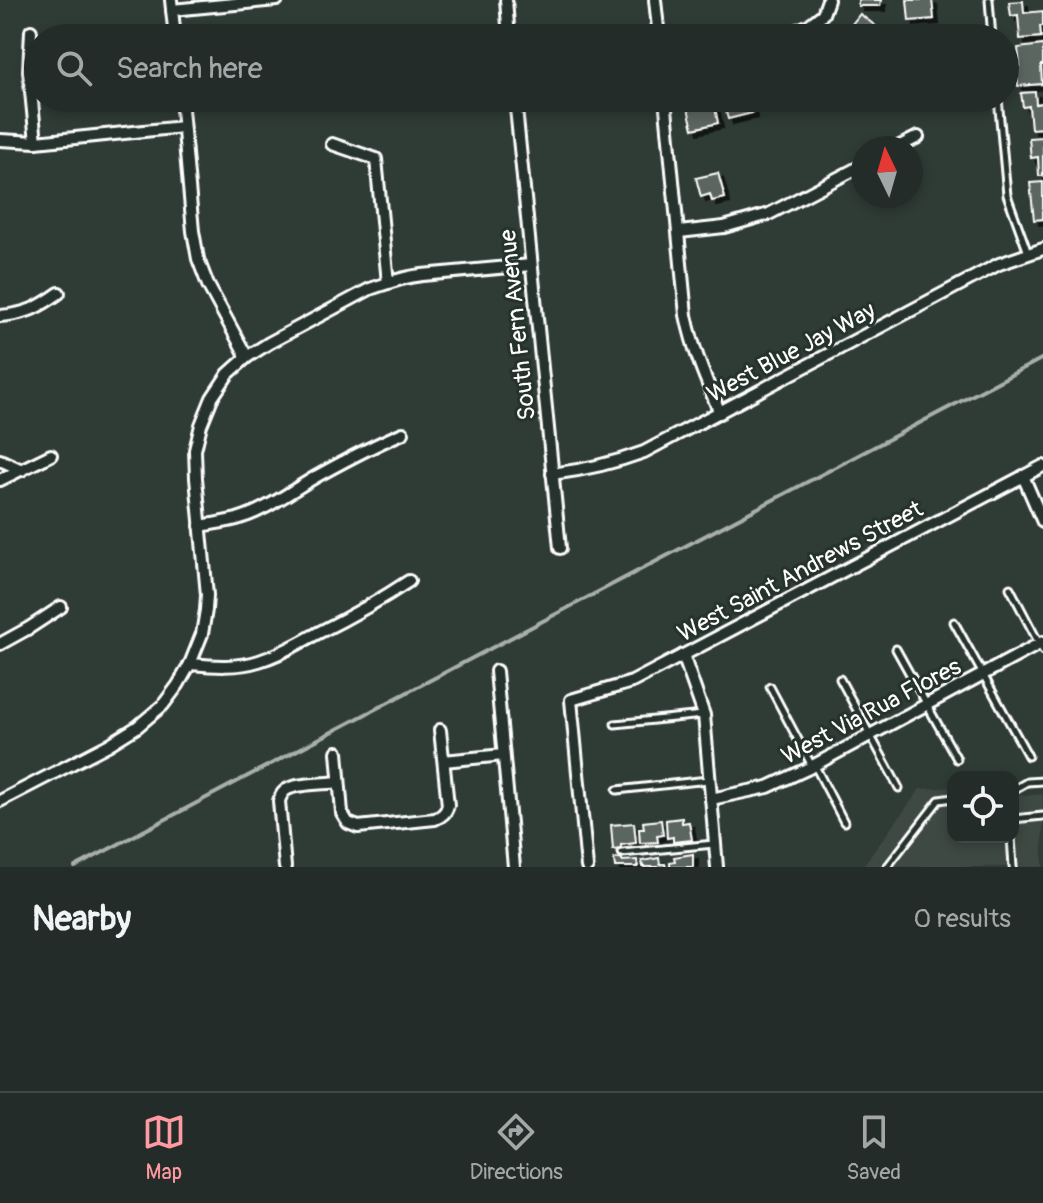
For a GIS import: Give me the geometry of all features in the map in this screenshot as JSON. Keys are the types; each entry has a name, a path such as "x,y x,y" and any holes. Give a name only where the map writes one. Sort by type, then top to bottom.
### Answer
{"street":[{"path":"172,5 277,0"},
{"path":"506,0 508,24"},
{"path":"655,0 658,24"},
{"path":"810,24 823,14 828,0"},
{"path":"33,112 36,142"},
{"path":"182,112 198,259 208,285 247,357"},
{"name":"South Fern Avenue","path":"516,112 560,548"},
{"path":"666,112 686,315 691,343 720,413"},
{"path":"0,140 36,142 183,127"},
{"path":"332,144 376,159 388,283"},
{"path":"679,232 724,227 769,214 851,171"},
{"name":"West Blue Jay Way","path":"552,474 616,462 644,452 999,264 1043,249"},
{"path":"0,801 137,727 163,705 190,664 202,634 207,595 195,450 212,398 228,374 269,343 370,289 405,277 531,265"},
{"path":"0,316 19,315 40,307 59,293"},
{"path":"200,526 237,519 262,509 316,476 403,433"},
{"path":"0,480 51,455"},
{"path":"0,460 22,470"},
{"name":"West Saint Andrews Street","path":"587,867 571,700 632,682 1043,466"},
{"path":"1023,476 1043,522"},
{"path":"190,664 235,666 259,661 285,651 378,602 409,581"},
{"path":"0,644 61,607"},
{"name":"West Via Rua Flores","path":"711,799 768,787 1042,646"},
{"path":"683,655 704,715 717,867"},
{"path":"496,671 514,867"},
{"path":"337,752 342,813 348,823 353,826 435,819 447,812 448,805 440,730"},
{"path":"444,761 503,755"},
{"path":"285,867 281,794 295,787 339,782"}],"lane":[{"path":"989,0 991,24"},
{"path":"999,112 1007,195 1028,253"},
{"path":"1010,588 1042,646"},
{"path":"954,622 1028,756"},
{"path":"896,649 957,759"},
{"path":"840,679 899,788"},
{"path":"770,687 844,822"},
{"path":"615,724 704,715"},
{"path":"617,790 709,780"},
{"path":"1019,787 1027,782 1043,781"},
{"path":"887,867 939,800 947,799"},
{"path":"1019,818 1043,816"},
{"path":"1011,843 1013,867"},
{"path":"622,853 715,844"}],"shaded area":[{"path":"947,787 947,843 1019,843 1019,793 1023,796 1043,794 1043,867 862,867 920,789"}],"building":[{"path":"858,0 881,0 880,6 858,6"},
{"path":"907,0 932,0 934,19 909,21"},
{"path":"1023,1 1024,13 1043,11 1041,37 1020,39 1018,15 1011,16 1009,2"},
{"path":"860,14 873,24 852,24"},
{"path":"1043,45 1042,84 1019,86 1019,48"},
{"path":"1035,92 1036,104 1043,103 1043,128 1031,129 1029,106 1023,107 1021,93"},
{"path":"689,112 716,112 718,123 693,129"},
{"path":"726,112 752,112 752,113 728,119"},
{"path":"1043,137 1043,176 1039,176 1038,157 1031,158 1029,138"},
{"path":"718,173 725,198 712,201 710,194 701,197 696,178"},
{"path":"1043,182 1043,219 1034,220 1030,183"},
{"path":"682,818 682,823 689,822 692,840 673,842 673,837 667,838 666,820"},
{"path":"661,820 663,835 657,836 658,842 640,843 639,829 644,829 643,822"},
{"path":"634,823 636,843 621,845 621,849 613,850 611,825"},
{"path":"693,854 693,867 670,867 670,862 675,861 674,857"},
{"path":"622,858 622,861 637,860 638,867 615,867 614,859"},
{"path":"659,858 660,864 666,867 643,867 642,861"}],"waterway":[{"path":"75,867 1043,358"}]}
